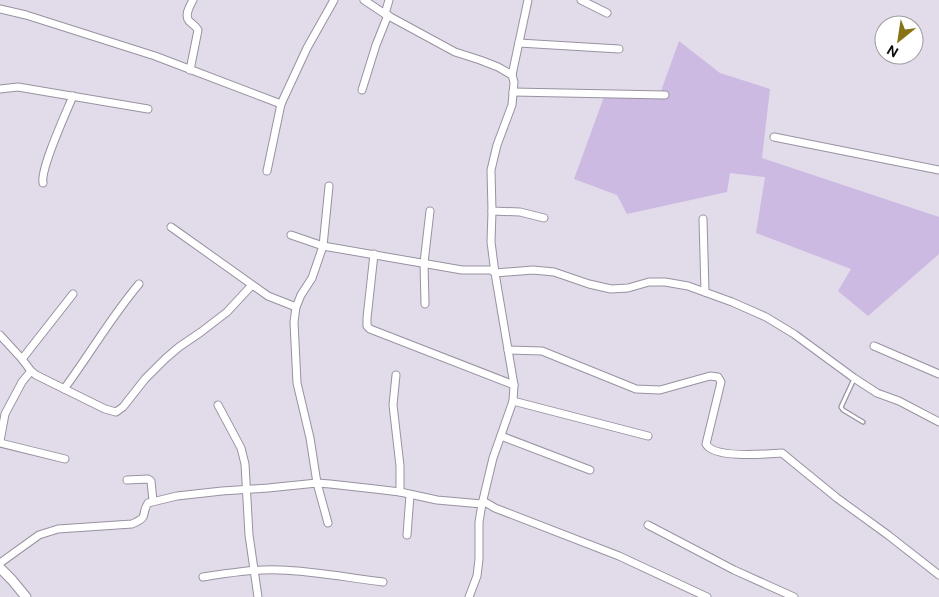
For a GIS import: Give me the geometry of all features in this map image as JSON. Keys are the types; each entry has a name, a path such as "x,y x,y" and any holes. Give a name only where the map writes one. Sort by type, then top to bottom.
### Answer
{"street":[{"path":"190,70 198,30 187,17 193,0"},
{"path":"266,171 281,104 307,48 334,0"},
{"path":"364,0 455,52 498,67 512,75"},
{"path":"362,90 389,0"},
{"path":"469,597 477,576 479,522 482,503 493,458 513,401 514,385 491,242 491,170 497,145 512,104 514,82 512,75 528,0"},
{"path":"581,0 607,13"},
{"path":"0,9 26,15 154,56 281,104"},
{"path":"519,43 619,49"},
{"path":"0,89 18,87 148,109"},
{"path":"513,92 665,95"},
{"path":"43,184 42,178 47,162 73,96"},
{"path":"774,137 939,170"},
{"path":"328,523 317,483 310,438 297,384 294,322 296,307 312,278 324,246 329,186"},
{"path":"425,304 424,263 430,211"},
{"path":"492,211 520,212 544,218"},
{"path":"703,219 705,292"},
{"path":"171,227 268,296 296,307"},
{"path":"291,235 324,246 462,270 490,270 495,273 533,270 554,272 611,289 628,288 649,282 665,282 688,286 766,317 794,334 877,393 898,401 939,422"},
{"path":"374,254 367,318 367,326 370,329 514,385"},
{"path":"64,389 115,314 139,284"},
{"path":"0,335 31,372 104,409 116,412 123,407 145,379 165,359 227,312 252,285"},
{"path":"22,359 73,294"},
{"path":"874,346 939,374"},
{"path":"508,350 542,351 636,389 660,390 710,376 718,378 722,382 706,444 709,448 731,453 754,455 782,453 837,498 939,575"},
{"path":"31,372 22,382 2,413 0,442 64,459"},
{"path":"396,375 393,405 400,466 400,492"},
{"path":"513,401 648,436"},
{"path":"218,405 241,448 245,464 249,535 258,597"},
{"path":"501,436 590,470"},
{"path":"127,480 148,479 151,481 153,501"},
{"path":"0,563 39,535 58,528 132,524 142,520 148,503 153,501 177,496 317,483 400,492 437,500 482,503 612,553 707,597"},
{"path":"407,535 410,495"},
{"path":"648,525 734,570 794,597"},
{"path":"0,568 26,597"},
{"path":"203,577 254,570 279,570 340,575 383,582"}],"lane":[{"path":"854,378 842,407 843,410 863,422"}],"shaded area":[{"path":"679,41 720,73 770,89 762,158 939,217 939,254 868,316 838,291 851,269 756,233 765,177 730,173 727,192 627,214 617,195 574,179 605,94 660,94"}]}
